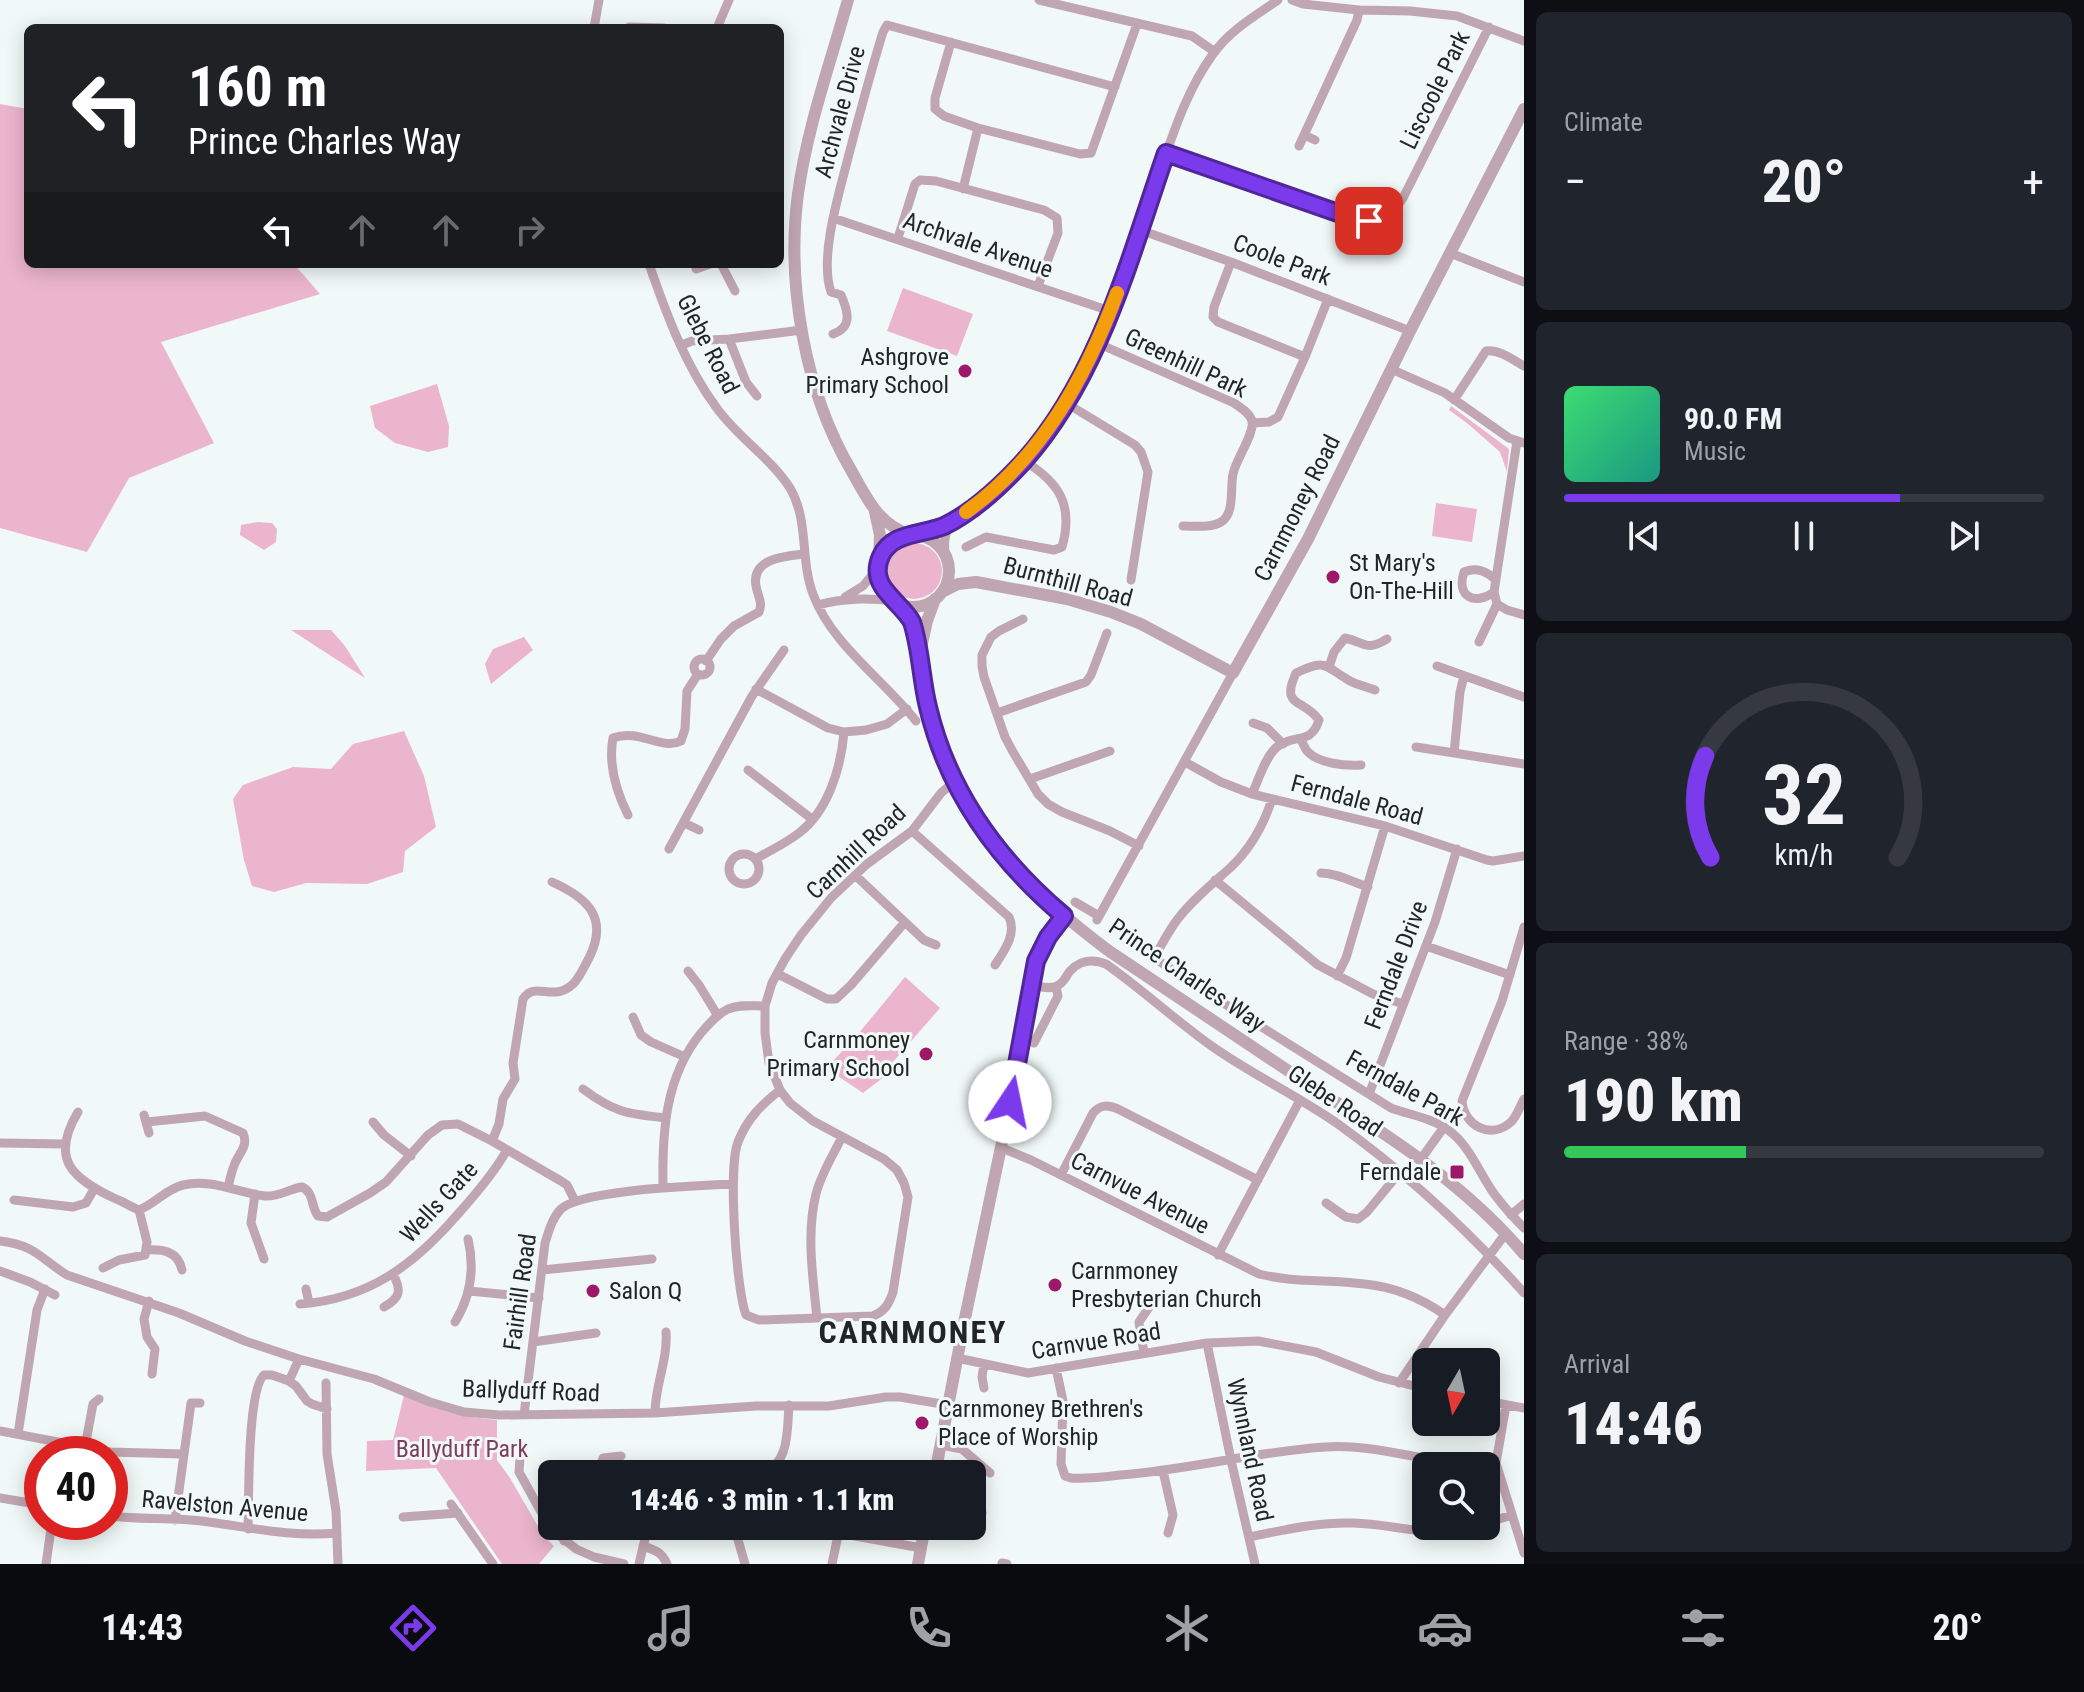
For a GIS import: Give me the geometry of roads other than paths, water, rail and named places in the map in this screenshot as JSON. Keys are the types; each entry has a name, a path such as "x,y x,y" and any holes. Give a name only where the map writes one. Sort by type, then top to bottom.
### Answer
{"street":[{"path":"595,24 599,0"},
{"path":"719,24 729,0"},
{"path":"848,0 805,155 798,195 795,265 802,330 816,389 829,423 874,510 891,528 928,538 946,556"},
{"path":"1039,0 1192,36 1215,52"},
{"path":"842,599 863,586 878,566 886,547 902,537 937,528 955,519 1024,461 1066,403 1097,343 1185,105 1215,52 1235,31 1278,0"},
{"path":"1292,0 1359,10 1442,14 1470,20 1524,41"},
{"path":"1299,146 1359,10"},
{"path":"951,42 935,98 935,109 944,116 978,128 1080,154 1091,153 1137,24"},
{"name":"Archvale Drive","path":"833,334 841,332 847,325 848,315 841,295 831,292 828,282 833,218 864,97 887,25 1115,87"},
{"name":"Liscoole Park","path":"1166,153 1358,220 1378,219 1397,208 1403,198 1489,27"},
{"name":"Carnmoney Road","path":"1075,902 1098,918 1139,846 1308,539 1450,253 1518,133 1524,109"},
{"path":"963,189 978,128"},
{"path":"1304,135 1315,140"},
{"path":"898,238 915,184 920,180 936,181 1044,210 1057,218 1058,233 1038,286"},
{"name":"Archvale Avenue","path":"833,218 1110,311"},
{"name":"Coole Park","path":"1140,230 1410,331"},
{"path":"1450,253 1524,282"},
{"path":"1231,262 1213,317 1218,322 1305,357"},
{"name":"Glebe Road","path":"650,268 665,309 714,405 775,469 796,500 812,592 830,628 916,721"},
{"path":"723,268 735,291"},
{"path":"1252,423 1269,422 1278,417 1328,299"},
{"path":"682,345 692,341 802,330"},
{"path":"729,339 746,382 757,396"},
{"name":"Greenhill Park","path":"1097,343 1234,403 1245,410 1252,423 1233,475 1228,514 1222,522 1209,526 1183,526"},
{"path":"1454,400 1486,351 1501,353 1524,366"},
{"path":"1391,369 1435,388 1509,438 1520,442 1494,592 1497,604 1479,642"},
{"path":"1066,403 1135,445 1146,463 1148,483 1131,580"},
{"path":"966,547 986,537 1054,550 1062,547 1066,512 1061,499 1054,484 1024,461"},
{"path":"1511,486 1524,488"},
{"path":"874,510 880,535 880,584 883,591 897,602"},
{"path":"818,605 842,599 866,598 918,606 939,595 949,575 945,537 955,519"},
{"path":"628,815 617,792 610,752 613,738 622,735 650,738 666,744 681,741 685,729 687,691 698,674 695,663 706,661 734,626 759,612 762,605 755,584 757,571 779,557 805,554"},
{"name":"Burnthill Road","path":"946,556 961,573 976,582"},
{"path":"1494,592 1476,599 1462,590 1460,583 1464,572 1471,569 1479,569 1496,580"},
{"name":"Burnthill Road","path":"939,595 958,584 976,582 1067,599 1141,624 1233,673"},
{"name":"Prince Charles Way","path":"920,659 927,621 939,595"},
{"name":"Prince Charles Way","path":"897,602 912,622 933,728 954,782 994,846 1015,871 1064,916 1109,951 1421,1159 1464,1192 1524,1254"},
{"path":"1497,604 1524,615"},
{"path":"1023,619 991,637 982,655 984,677 1005,737 1038,794 1048,804 1139,846"},
{"path":"997,713 1086,682 1107,633"},
{"path":"1329,667 1334,652 1345,638 1376,646 1387,639"},
{"path":"669,849 756,689 784,650"},
{"path":"1252,794 1275,748 1308,737 1316,729 1319,720 1290,695 1296,673 1313,665 1329,667 1350,681 1375,690"},
{"path":"1437,666 1524,697"},
{"path":"1454,753 1464,676"},
{"path":"756,689 828,728 844,732 887,724 907,709"},
{"path":"1253,723 1267,728 1283,744"},
{"path":"755,859 801,832 820,810 833,785 844,732"},
{"path":"1301,739 1307,751 1327,761 1345,766 1361,765"},
{"path":"1416,747 1524,764"},
{"path":"1030,779 1110,751"},
{"name":"Ferndale Road","path":"1185,762 1221,782 1252,794 1385,826 1493,861 1524,856"},
{"path":"748,770 812,819"},
{"name":"Carnhill Road","path":"780,1090 769,1063 765,1033 765,1006 778,974 801,935 831,898 867,864 912,831 941,793 954,782"},
{"path":"1154,958 1177,920 1215,880 1233,866 1253,840 1272,799"},
{"path":"684,823 699,830"},
{"path":"1337,976 1346,958 1385,826"},
{"path":"912,831 1009,917 1013,924 1008,944 995,965"},
{"name":"Ferndale Drive","path":"1369,1094 1426,946 1457,849"},
{"path":"1321,873 1333,873 1368,887"},
{"path":"856,876 924,940 936,945"},
{"path":"1215,880 1318,965 1373,994 1403,1004"},
{"path":"492,1141 499,1124 503,1099 515,1079 514,1054 523,999 532,991 557,993 570,987 586,964 597,938 597,921 590,907 566,888 552,882"},
{"path":"938,1460 1002,1148 1031,985 1041,949 1064,916"},
{"path":"778,974 827,999 836,999 905,922"},
{"path":"1524,927 1502,1001 1462,1101 1468,1120 1489,1131 1512,1121 1524,1099"},
{"name":"Ferndale Park","path":"1133,944 1391,1108 1444,1127 1461,1141 1496,1197 1524,1228"},
{"path":"1426,946 1510,975"},
{"name":"Glebe Road","path":"1056,987 1078,965 1096,960 1106,964 1215,1048 1336,1123 1400,1172 1490,1254 1524,1293"},
{"path":"688,971 718,1016"},
{"path":"1031,985 1056,987 1058,996 1034,1043"},
{"path":"663,1187 664,1131 679,1066 697,1038 725,1010 739,1006 765,1006"},
{"path":"633,1017 641,1035 685,1057"},
{"path":"583,1089 613,1109 666,1118"},
{"path":"780,1090 790,1103 813,1121 884,1159 897,1170 904,1183 908,1197 893,1292 884,1311 873,1316 759,1320 746,1315 742,1305 733,1163 736,1145 749,1119 780,1090"},
{"path":"1218,1255 1300,1100"},
{"path":"1061,1175 1093,1113 1104,1105 1118,1109 1258,1180"},
{"path":"78,1112 65,1144 73,1172 94,1189 139,1210 169,1190 205,1182 255,1194 278,1195 302,1187 307,1189 318,1216 327,1217 386,1182 428,1135 442,1125 458,1124 561,1181 567,1185 575,1201 663,1187 732,1184"},
{"path":"149,1133 146,1118 205,1116 243,1133 246,1145 236,1160 228,1187"},
{"path":"373,1122 411,1156"},
{"path":"1421,1159 1444,1127"},
{"path":"817,1318 811,1259 816,1194 842,1137"},
{"path":"0,1143 65,1144"},
{"name":"Carnvue Avenue","path":"1002,1148 1259,1274 1361,1283 1392,1289 1421,1300 1445,1315"},
{"name":"Wells Gate","path":"306,1289 304,1304 353,1294 393,1274 448,1226 490,1177 507,1150"},
{"path":"1326,1203 1346,1217 1358,1219 1400,1172"},
{"path":"14,1200 73,1207 86,1203 94,1189"},
{"path":"255,1194 251,1223 264,1259"},
{"name":"Fairhill Road","path":"524,1415 545,1243 551,1223 561,1209 575,1201"},
{"path":"1511,1215 1524,1204"},
{"path":"103,1268 119,1260 145,1255 145,1234 139,1210"},
{"path":"1399,1383 1506,1233"},
{"path":"455,1322 465,1306 469,1291 472,1255 468,1239"},
{"name":"Ballyduff Road","path":"0,1241 30,1247 67,1275 149,1301 236,1338 374,1379 445,1407 483,1414 655,1413 756,1406 829,1406 886,1397 948,1405"},
{"path":"146,1250 171,1253 178,1258 182,1270"},
{"path":"542,1270 652,1259"},
{"path":"0,1271 13,1274 55,1295"},
{"name":"Wells Gate","path":"384,1307 397,1296 393,1274"},
{"path":"18,1434 37,1310 45,1289"},
{"path":"469,1291 539,1298"},
{"path":"1144,1353 1139,1322 1156,1297"},
{"path":"149,1301 144,1319 147,1337 155,1349 152,1374"},
{"path":"655,1413 657,1388 666,1353 666,1332"},
{"path":"533,1342 596,1333"},
{"name":"Carnvue Road","path":"957,1358 1028,1373 1207,1343 1258,1341 1298,1348 1412,1386"},
{"name":"Wynnland Road","path":"1207,1343 1255,1564"},
{"path":"289,1381 299,1359"},
{"path":"984,1364 984,1388"},
{"path":"1056,1368 1063,1401 1061,1464 1065,1476 1080,1478 1163,1471 1291,1450 1349,1446 1412,1455"},
{"path":"248,1529 250,1448 260,1378 272,1375 289,1381 307,1401 327,1409"},
{"path":"326,1383 327,1454 336,1511 338,1564"},
{"path":"87,1436 93,1404 99,1399"},
{"path":"175,1520 191,1403 200,1403"},
{"path":"1500,1404 1524,1408"},
{"path":"779,1460 784,1454 789,1405"},
{"path":"1497,1452 1506,1405"},
{"path":"0,1431 28,1436"},
{"path":"941,1445 962,1449 990,1473"},
{"path":"128,1452 183,1454"},
{"path":"602,1460 621,1456"},
{"path":"520,1459 519,1472 550,1528 564,1541 594,1557 624,1564"},
{"path":"1163,1471 1173,1515 1168,1533"},
{"path":"1500,1476 1524,1553"},
{"path":"0,1498 24,1502"},
{"path":"451,1504 493,1564"},
{"path":"403,1517 458,1513"},
{"path":"1500,1519 1512,1515"},
{"name":"Ravelston Avenue","path":"128,1517 206,1521 299,1534 337,1533"},
{"path":"1249,1537 1311,1524 1380,1525 1412,1530"},
{"path":"46,1564 49,1540"},
{"path":"639,1564 644,1540"},
{"path":"738,1540 745,1564"},
{"path":"832,1564 837,1540"},
{"path":"886,1540 921,1548"},
{"path":"918,1564 922,1540"},
{"path":"643,1546 663,1555 667,1564"}],"place":[{"name":"Ashgrove Primary School","path":"965,371"},
{"name":"St Mary's On-The-Hill","path":"1333,577"},
{"name":"Carnmoney Primary School","path":"926,1054"},
{"name":"Ferndale","path":"1457,1172"},
{"name":"Carnmoney Presbyterian Church","path":"1055,1285"},
{"name":"Salon Q","path":"593,1291"},
{"name":"Carnmoney Brethren's Place of Worship","path":"922,1423"}],"district":[{"name":"CARNMONEY","path":"913,1332"}],"park label":[{"name":"Ballyduff Park","path":"462,1449"}]}
